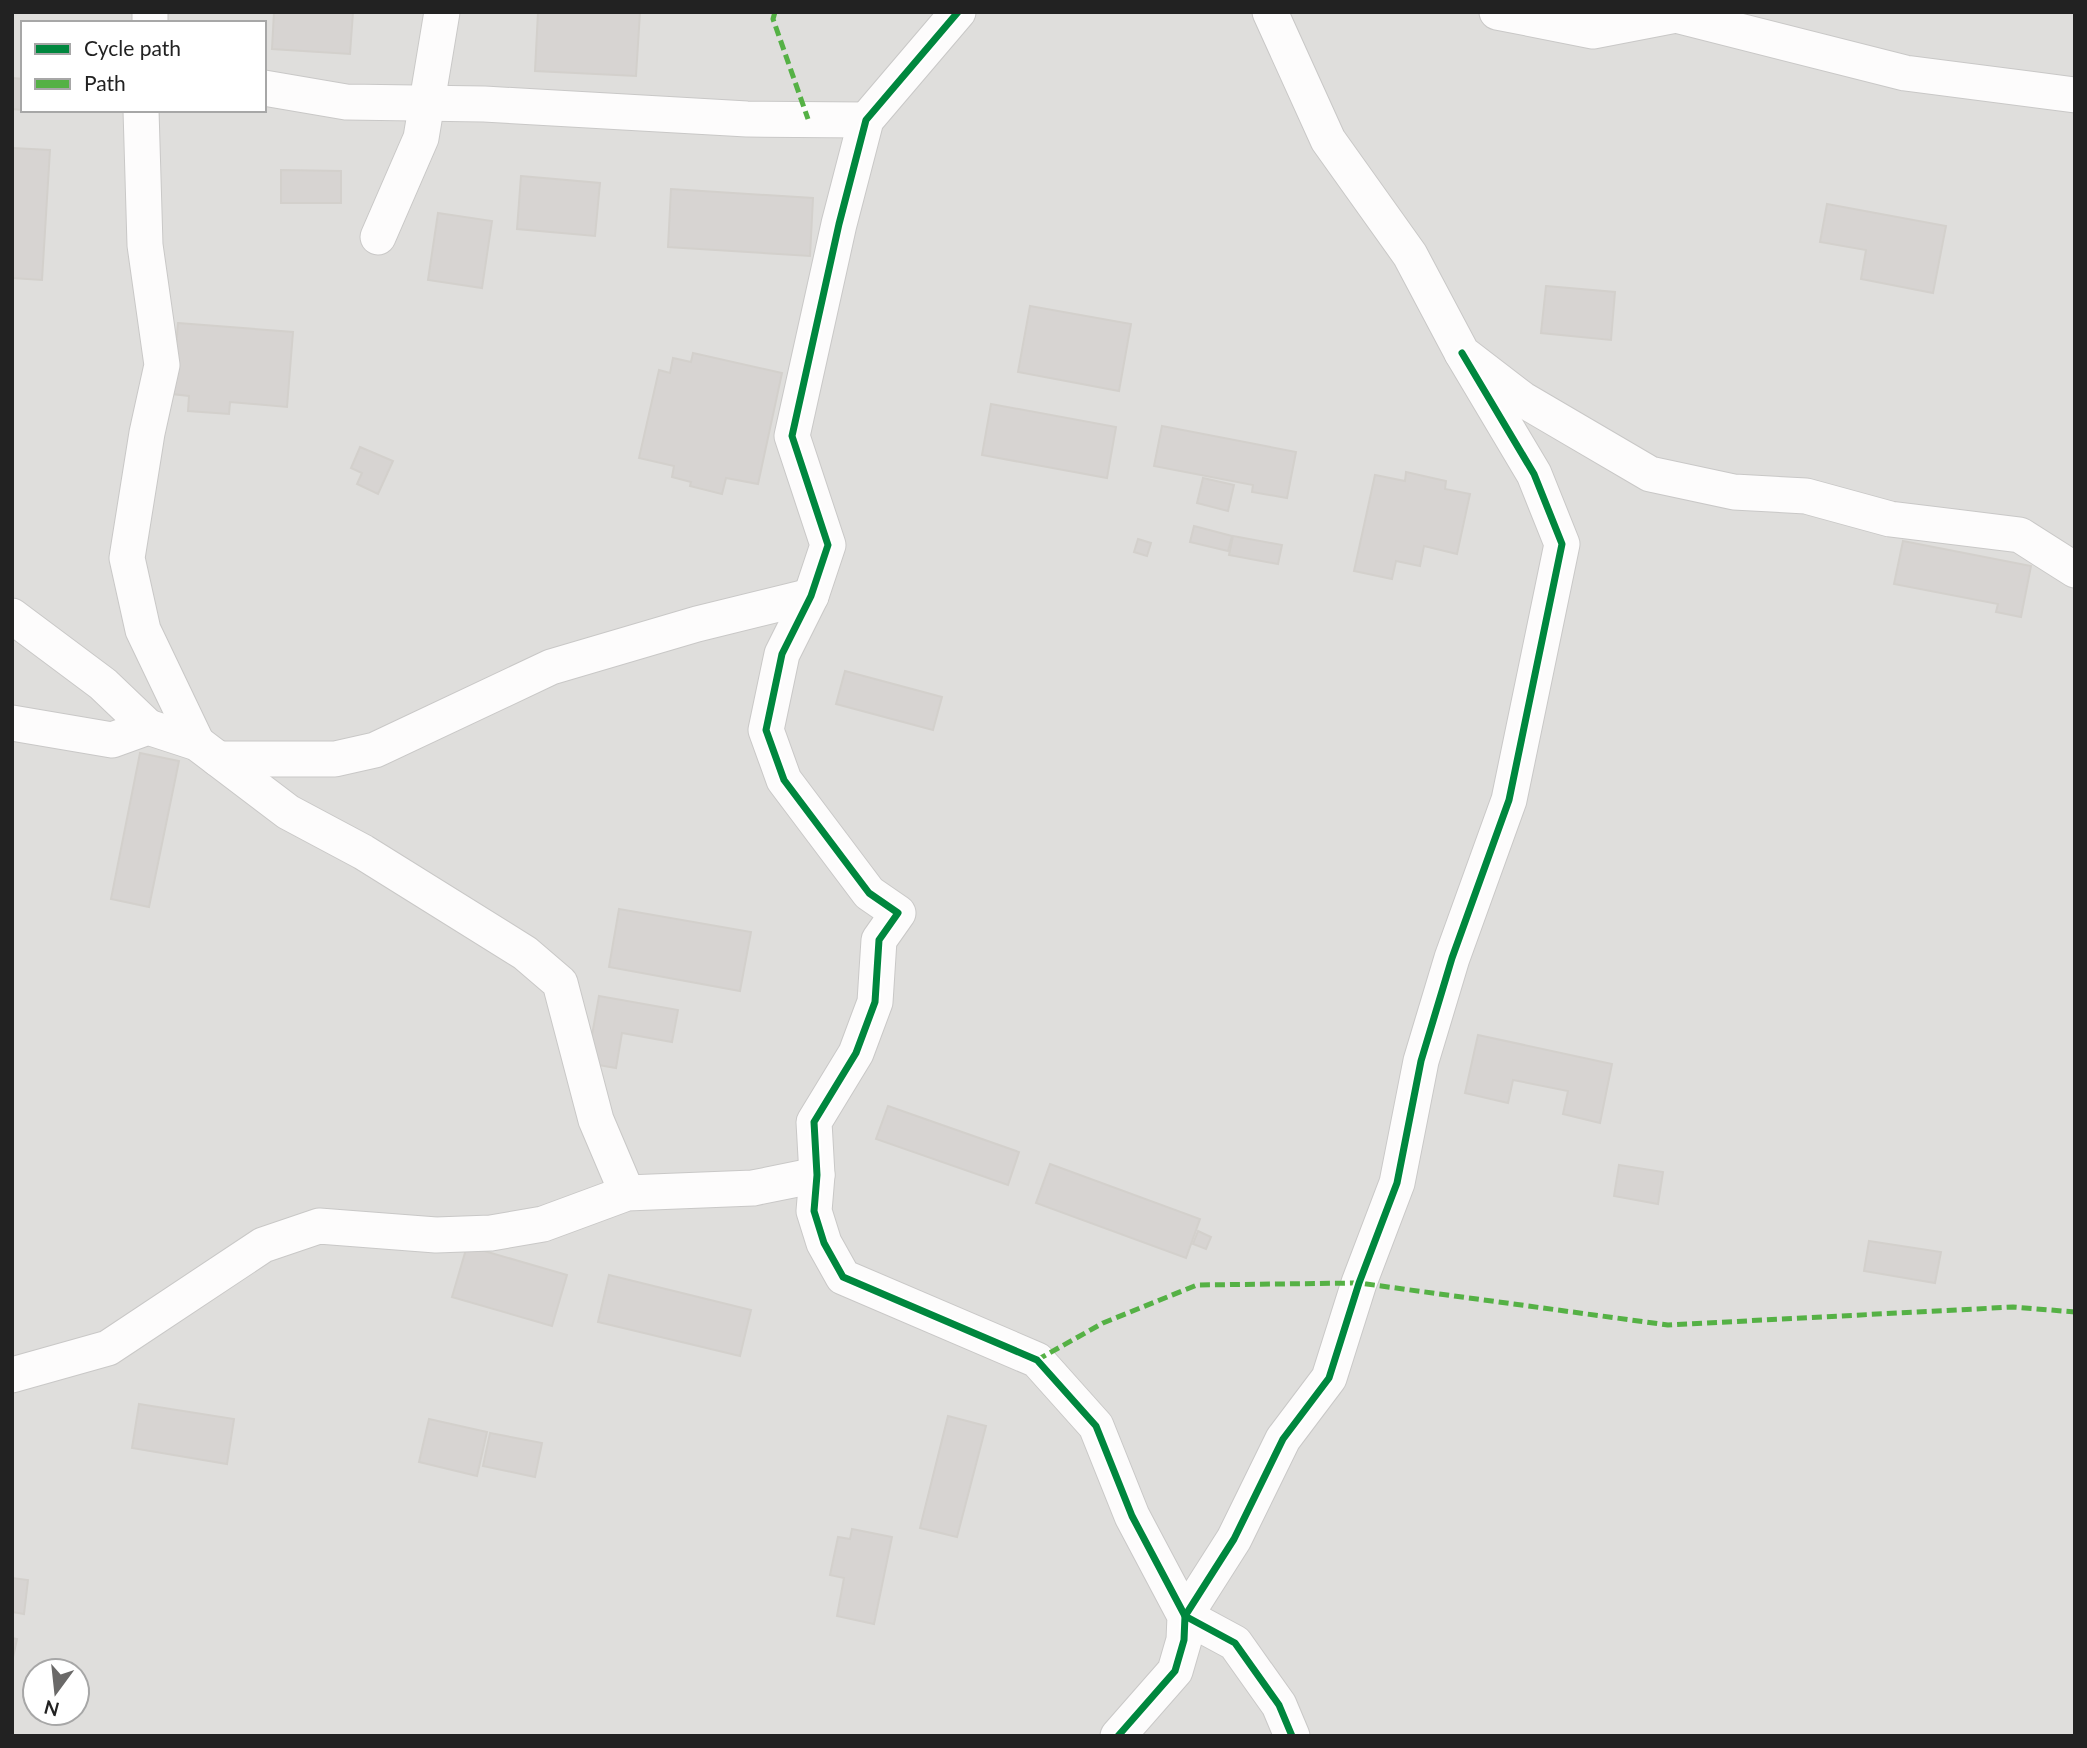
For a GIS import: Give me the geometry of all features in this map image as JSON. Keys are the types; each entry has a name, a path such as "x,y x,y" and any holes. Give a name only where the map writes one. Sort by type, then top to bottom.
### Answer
{"street":[{"path":"378,237 421,138 442,12"},
{"path":"958,12 866,120 839,224 792,436 828,545 811,596 782,653 766,730 784,780 869,893 898,913 880,940 875,1002 856,1053 814,1122 817,1175 814,1212 824,1243 843,1277 1037,1360 1096,1426 1132,1516 1185,1616 1235,1643 1279,1705 1292,1736"},
{"path":"1118,1736 1175,1671 1184,1640 1185,1616 1234,1539 1283,1439 1329,1378 1359,1283 1397,1183 1421,1060 1452,958 1509,800 1562,544 1534,474 1462,353 1410,255 1328,140 1270,12"},
{"path":"1497,12 1594,31 1676,15 1905,73 2075,95"},
{"path":"266,88 346,102 428,103 747,119 866,120"},
{"path":"141,112 145,245 162,365 147,433 127,558 143,630 208,751"},
{"path":"1462,353 1521,399 1650,474 1734,492 1806,496 1889,519 2020,535 2075,570"},
{"path":"208,751 335,759 375,750 551,667 697,624 811,596"},
{"path":"12,616 103,684 148,727 208,751 288,812 363,852 525,953 561,983 596,1120 627,1193"},
{"path":"12,723 111,740 148,727"},
{"path":"12,1375 108,1348 263,1245 318,1226 436,1235 491,1233 543,1224 627,1193 753,1188 817,1175"}],"shaded area":[{"path":"12,12 2075,12 2075,1736 12,1736"}],"building":[{"path":"274,12 353,12 350,54 272,49"},
{"path":"538,12 640,12 636,76 535,71"},
{"path":"12,78 21,79 21,110 12,109"},
{"path":"12,148 50,150 42,280 12,278"},
{"path":"281,170 341,171 341,203 281,203"},
{"path":"521,176 600,183 595,236 517,229"},
{"path":"671,189 813,198 810,256 668,247"},
{"path":"1827,204 1946,226 1933,293 1861,279 1866,250 1820,242"},
{"path":"438,213 492,221 482,288 428,280"},
{"path":"1546,286 1615,292 1611,340 1541,333"},
{"path":"1030,306 1131,324 1119,391 1018,372"},
{"path":"178,323 293,332 287,407 230,402 229,414 188,411 189,396 172,394"},
{"path":"693,353 782,373 758,484 726,478 722,494 690,486 691,482 672,477 674,466 639,458 659,370 670,373 673,358 691,362"},
{"path":"991,404 1116,427 1107,478 982,455"},
{"path":"1162,426 1296,452 1287,498 1252,492 1253,485 1154,466"},
{"path":"360,447 393,461 378,494 357,484 362,473 351,468"},
{"path":"1406,472 1446,481 1445,489 1470,494 1457,554 1424,546 1420,566 1396,561 1392,579 1354,571 1375,475 1405,481"},
{"path":"1203,478 1234,485 1228,511 1197,503"},
{"path":"1194,526 1232,536 1228,551 1190,542"},
{"path":"1233,536 1282,545 1278,564 1229,555"},
{"path":"1138,539 1151,543 1147,556 1134,552"},
{"path":"1903,541 2031,566 2021,617 1996,612 1998,604 1894,584"},
{"path":"845,671 942,697 933,730 836,704"},
{"path":"140,753 179,761 149,907 111,899"},
{"path":"619,909 751,932 740,991 609,967"},
{"path":"599,996 678,1010 672,1042 622,1033 616,1068 587,1063"},
{"path":"1478,1035 1612,1064 1600,1123 1563,1114 1568,1091 1513,1080 1508,1103 1465,1093"},
{"path":"888,1106 1019,1152 1008,1185 876,1139"},
{"path":"1050,1164 1200,1219 1186,1258 1036,1203"},
{"path":"1619,1165 1663,1172 1658,1204 1614,1196"},
{"path":"1198,1231 1211,1237 1206,1249 1193,1244"},
{"path":"1869,1241 1941,1252 1935,1283 1864,1271"},
{"path":"467,1246 567,1275 552,1326 452,1297"},
{"path":"609,1275 751,1310 740,1356 598,1322"},
{"path":"139,1404 234,1419 227,1464 132,1448"},
{"path":"948,1416 986,1426 957,1537 920,1528"},
{"path":"429,1419 487,1432 477,1476 419,1462"},
{"path":"490,1433 542,1443 535,1477 483,1466"},
{"path":"852,1529 892,1537 874,1624 837,1616 844,1578 830,1575 838,1537 850,1539"},
{"path":"12,1578 28,1580 24,1614 12,1612"},
{"path":"12,1638 17,1639 12,1662"}],"marked path":[{"path":"775,12 773,19 808,119"},
{"path":"1037,1360 1103,1323 1197,1285 1359,1283 1668,1325 2013,1307 2075,1312"}],"cycle path":[{"path":"958,12 866,120 839,224 792,436 828,545 811,596 782,654 766,730 784,780 869,893 898,913 879,940 875,1002 856,1053 814,1122 817,1175 814,1211 824,1243 843,1277 1037,1360 1096,1426 1132,1516 1185,1616 1184,1640 1175,1671 1118,1736"},
{"path":"1292,1736 1279,1705 1235,1643 1185,1616 1234,1539 1283,1439 1329,1378 1359,1283 1397,1183 1421,1061 1452,958 1509,800 1562,544 1534,474 1462,353"}]}
